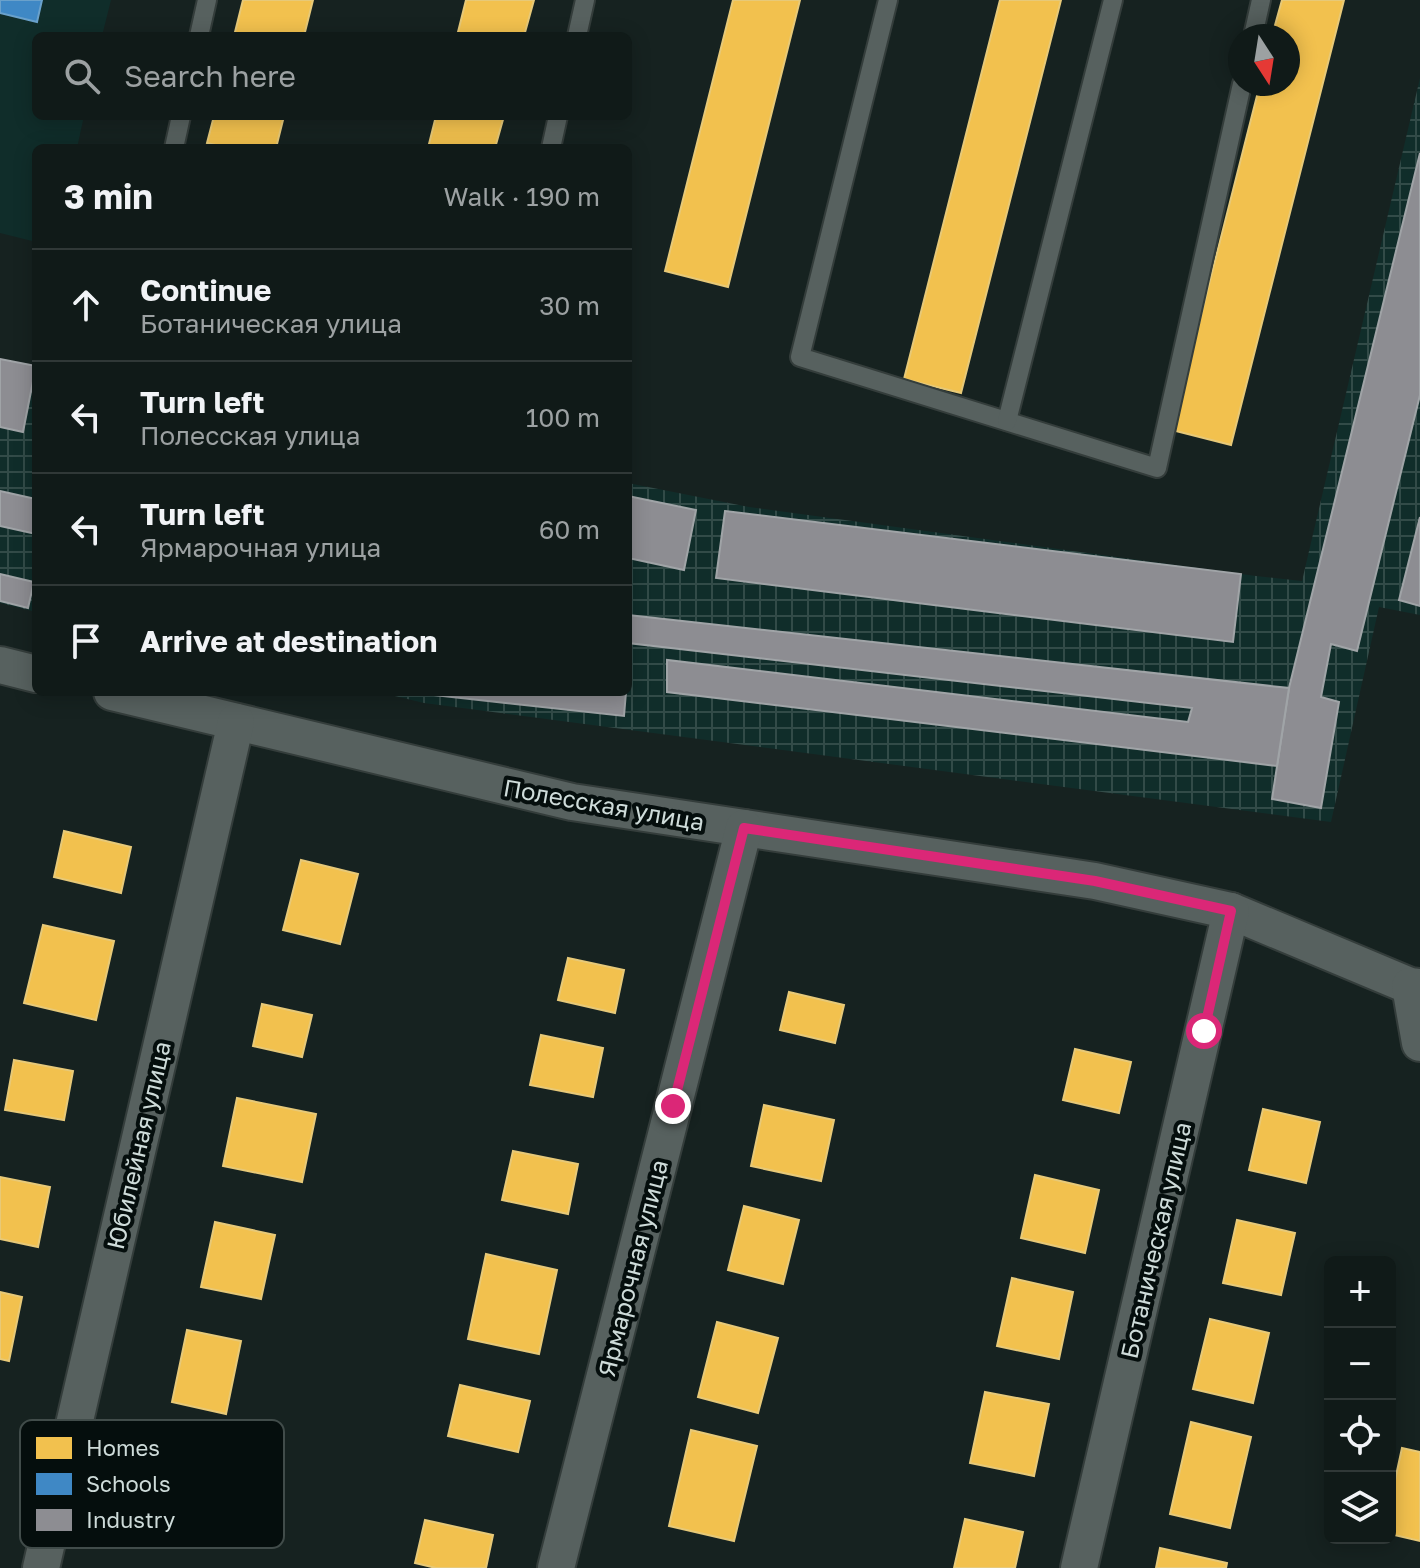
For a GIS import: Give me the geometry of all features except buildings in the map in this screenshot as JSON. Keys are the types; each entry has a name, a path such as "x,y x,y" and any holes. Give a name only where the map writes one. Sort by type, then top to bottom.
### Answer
{"street":[{"path":"0,665 32,673"},
{"name":"Полесская улица","path":"129,696 572,802 1095,881 1231,911 1415,987"},
{"name":"Юбилейная улица","path":"75,1420 236,722"},
{"name":"Ярмарочная улица","path":"556,1568 744,828"},
{"name":"Ботаническая улица","path":"1079,1568 1231,911"},
{"path":"1415,987 1420,1043"},
{"name":"Юбилейная улица","path":"41,1568 46,1548"}],"lane":[{"path":"200,32 207,0"},
{"path":"578,32 585,0"},
{"path":"888,0 800,357 1157,468 1239,96"},
{"path":"1007,421 1113,0"},
{"path":"1256,24 1261,0"},
{"path":"175,144 180,120"},
{"path":"552,144 557,120"}],"shaded area":[{"path":"0,0 111,0 103,32 32,32 32,120 83,120 78,144 32,144 32,241 0,233"},
{"path":"1420,78 1420,615 1379,607 1331,822 424,703 395,696 632,696 632,484 749,507 1302,581"},
{"path":"0,361 32,367 32,611 0,603"}],"route":[{"path":"673,1106 744,828 1095,881 1231,911 1204,1031"}]}
